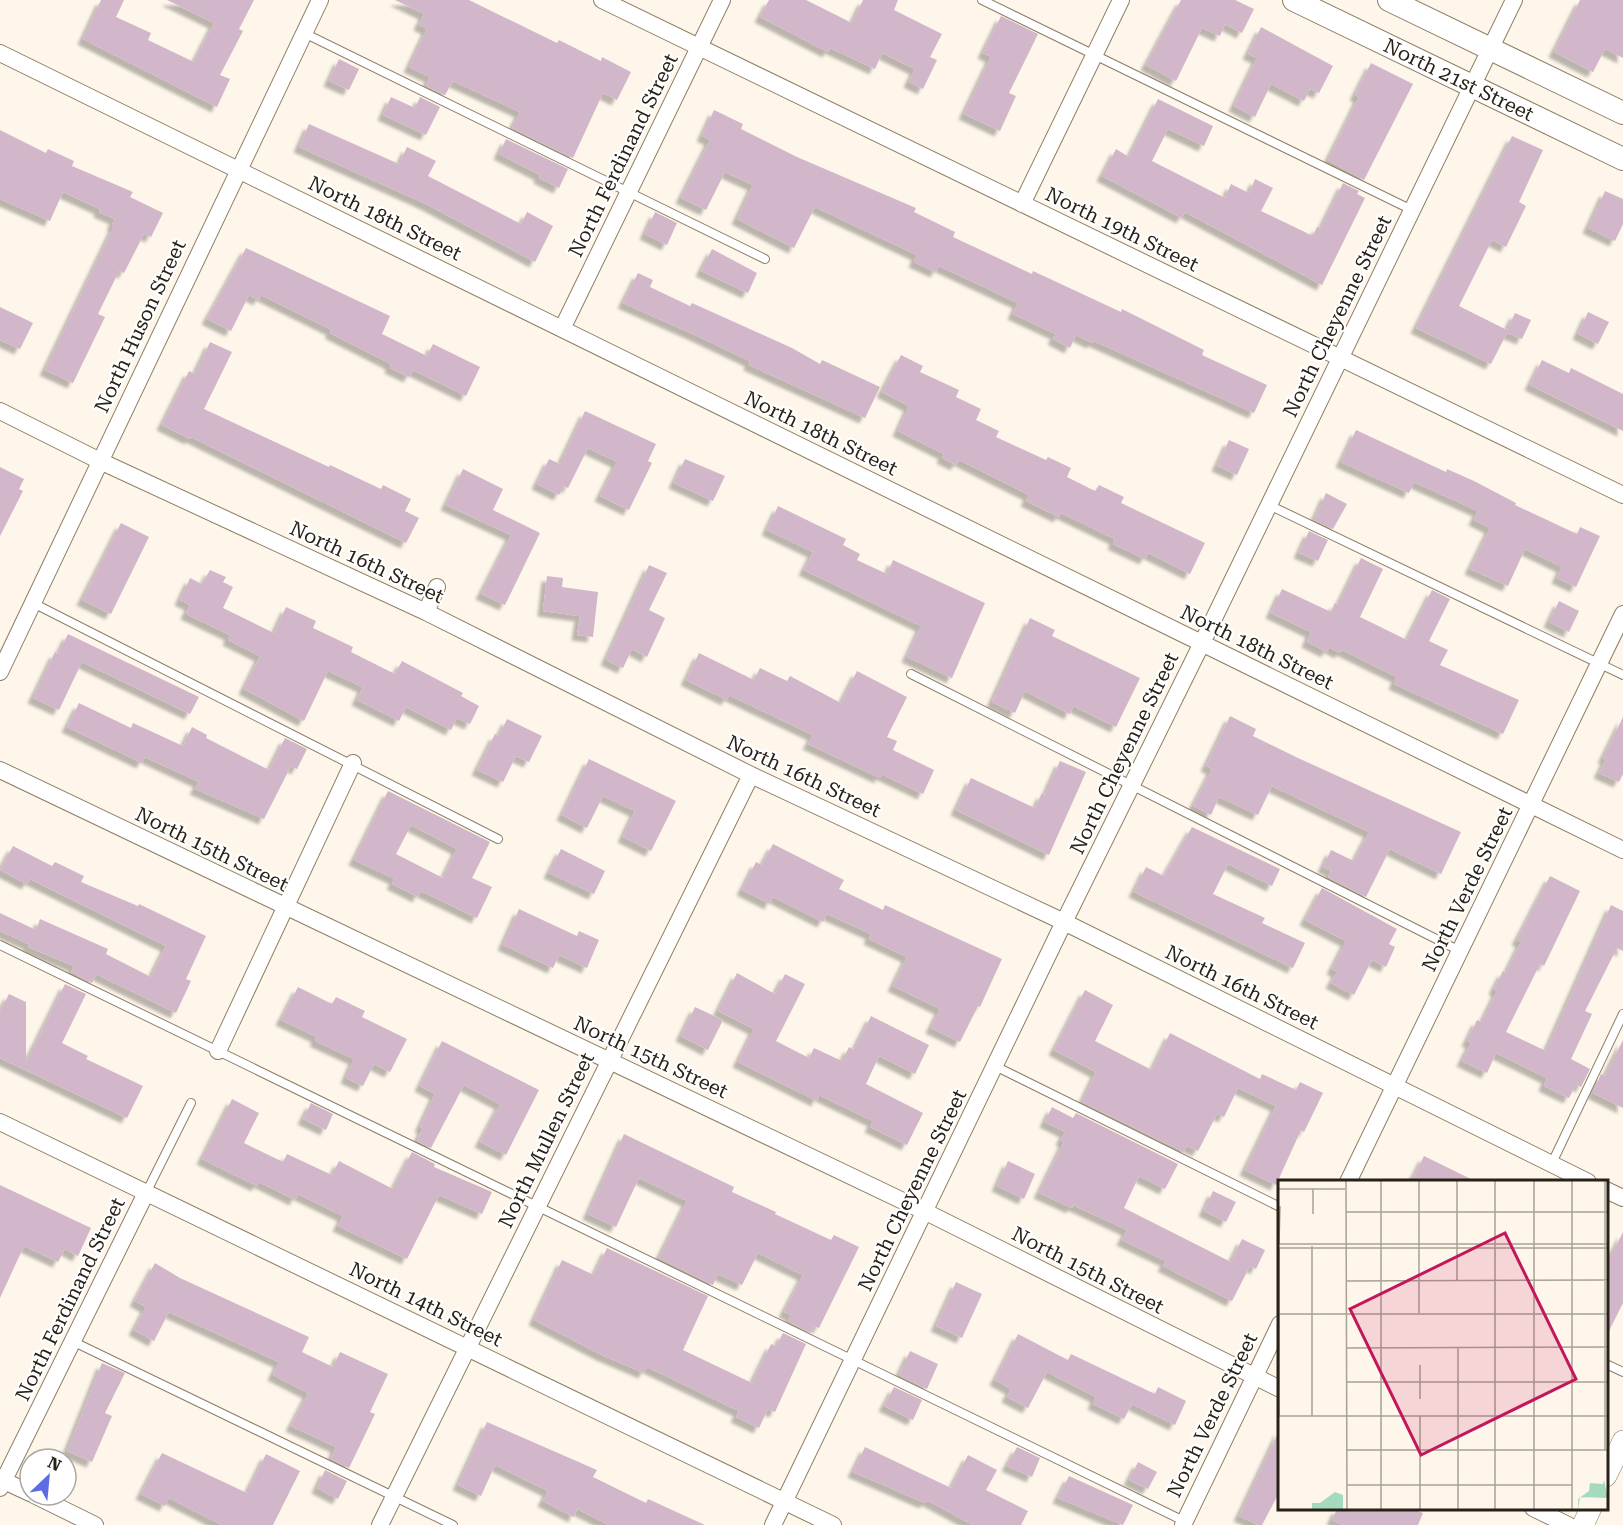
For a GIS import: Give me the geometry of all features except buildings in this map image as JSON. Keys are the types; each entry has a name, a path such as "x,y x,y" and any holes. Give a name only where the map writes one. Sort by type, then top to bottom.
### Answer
{"main road":[{"name":"North 21st Street","path":"1294,0 1623,159"},
{"name":"North 21st Street","path":"1389,0 1623,113"}],"street":[{"name":"North Huson Street","path":"0,672 320,0"},
{"name":"North 19th Street","path":"602,0 1623,495"},
{"name":"North Ferdinand Street","path":"562,329 722,0"},
{"path":"1022,204 1121,0"},
{"name":"North Cheyenne Street","path":"773,1525 1514,0"},
{"name":"North 18th Street","path":"0,53 1623,850"},
{"name":"North 16th Street","path":"0,411 100,461 426,612 751,775 1064,922 1584,1180"},
{"path":"426,612 437,587"},
{"name":"North Verde Street","path":"1349,1180 1623,614"},
{"path":"218,1051 353,763"},
{"name":"North 15th Street","path":"0,770 926,1212 1278,1388"},
{"name":"North Mullen Street","path":"380,1525 751,775"},
{"name":"North 14th Street","path":"0,1122 468,1346 833,1525"},
{"path":"1608,1191 1623,1198"},
{"name":"North Ferdinand Street","path":"1,1483 146,1193"},
{"name":"North Verde Street","path":"1186,1524 1278,1328"},
{"path":"1608,1472 1623,1441"},
{"path":"1,1483 18,1489"},
{"path":"58,1507 95,1525"},
{"path":"1535,1510 1568,1525"},
{"path":"1583,1525 1590,1510"}],"lane":[{"path":"982,0 1412,210"},
{"path":"304,33 765,259"},
{"path":"1269,505 1623,675"},
{"path":"33,603 353,763 498,839"},
{"path":"911,674 1460,951"},
{"path":"0,945 536,1207 854,1359 1186,1524"},
{"path":"1552,1164 1623,1014"},
{"path":"995,1066 1278,1206"},
{"path":"146,1193 191,1103"},
{"path":"72,1341 453,1525"},
{"path":"1608,1366 1623,1372"}]}
